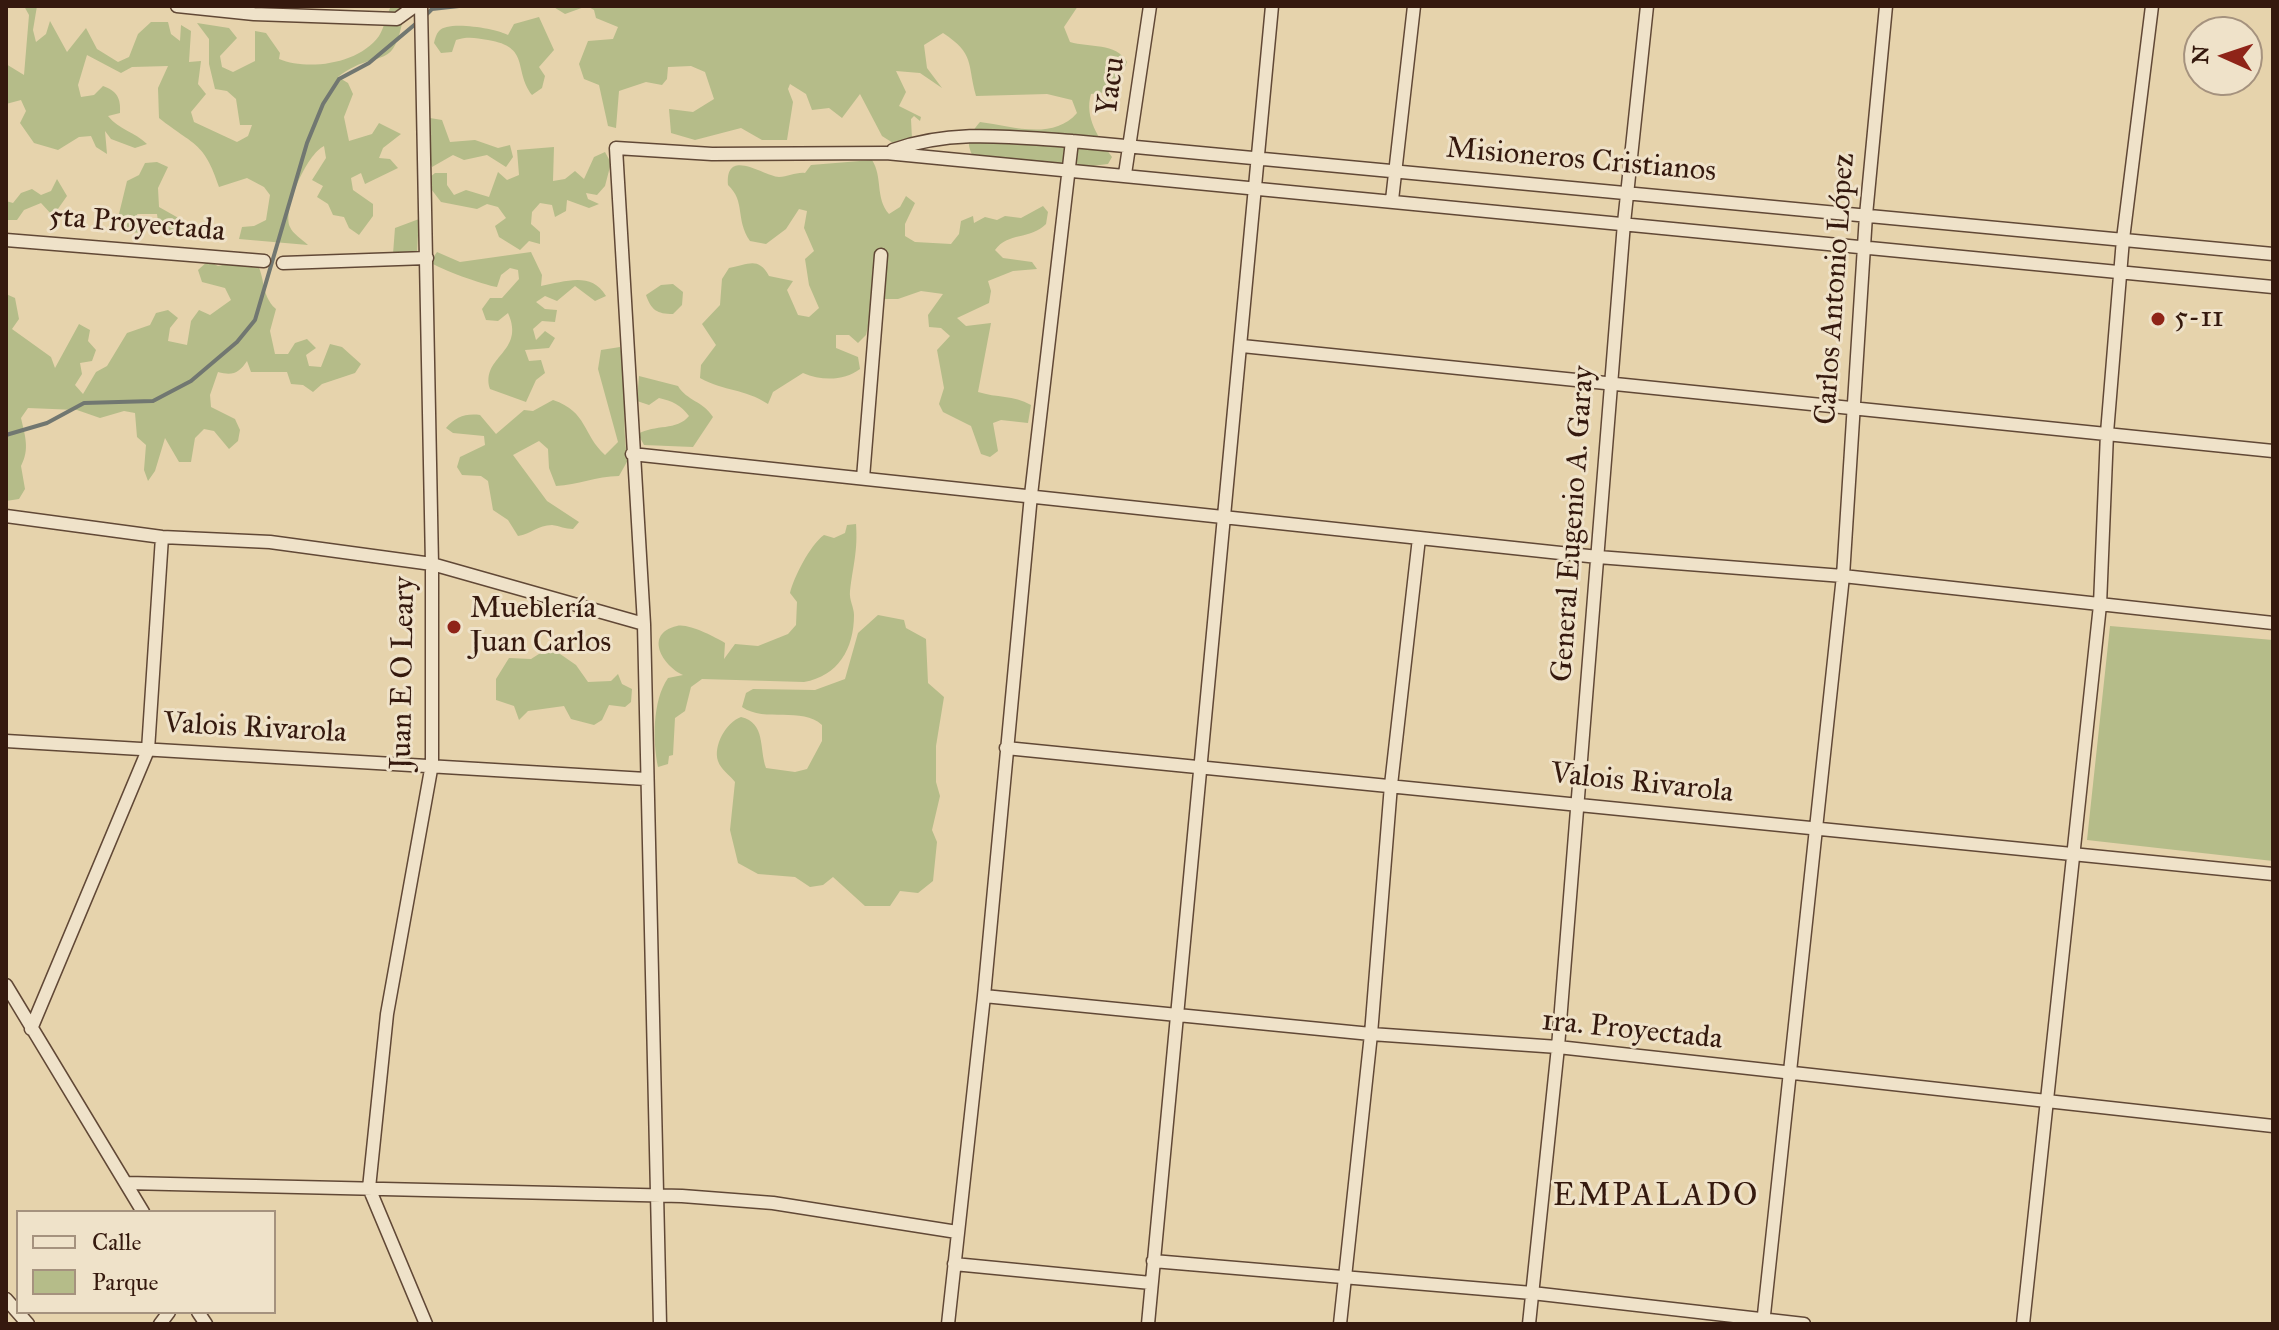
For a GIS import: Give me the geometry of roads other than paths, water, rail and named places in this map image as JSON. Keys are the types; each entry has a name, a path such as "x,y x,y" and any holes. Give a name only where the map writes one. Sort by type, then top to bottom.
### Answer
{"street":[{"path":"177,6 254,14 397,19 419,7"},
{"name":"Yacu","path":"1125,174 1150,6"},
{"path":"1148,1324 1272,6"},
{"path":"1392,200 1414,6"},
{"name":"General Eugenio A. Garay","path":"1529,1324 1558,1047 1624,223 1647,6"},
{"name":"Carlos Antonio López","path":"1764,1322 1843,576 1866,215 1886,6"},
{"path":"2023,1324 2100,605 2107,433 2120,272 2152,6"},
{"name":"Juan E O Leary","path":"419,7 424,28 432,764 387,1014 369,1188 426,1324"},
{"name":"Misioneros Cristianos","path":"886,153 927,138 980,135 1072,141 2273,254"},
{"path":"948,1324 984,996 1031,495 1072,141"},
{"name":"Misioneros Cristianos","path":"632,454 616,148 712,154 886,153 1067,168 2273,287"},
{"name":"5ta Proyectada","path":"6,240 264,261"},
{"path":"863,478 881,255"},
{"path":"283,263 427,258"},
{"path":"1242,346 2273,451"},
{"path":"660,1324 644,624 632,454 1598,557 1843,576 2273,623"},
{"path":"6,516 162,537 270,542 432,564 644,624"},
{"path":"31,1029 148,750 162,537"},
{"path":"1340,1324 1371,1034 1391,785 1419,538"},
{"name":"Valois Rivarola","path":"6,741 646,779"},
{"name":"Valois Rivarola","path":"1006,748 2273,874"},
{"path":"6,985 142,1210"},
{"name":"1ra. Proyectada","path":"984,996 1178,1017 1558,1047 1788,1075 2273,1126"},
{"path":"127,1183 656,1198 682,1196 773,1203 957,1232"},
{"path":"1153,1261 1532,1293 1764,1322 1804,1324"},
{"path":"954,1264 1151,1283"}],"waterway":[{"path":"426,15 432,9 459,6"},
{"path":"6,435 47,423 84,403 153,401 191,381 237,342 255,320 307,143 323,104 339,79 369,63 419,21"}],"place":[{"name":"5-11","path":"2158,319"},
{"name":"Mueblería Juan Carlos","path":"454,627"}],"district":[{"name":"EMPALADO","path":"1656,1197"}]}
